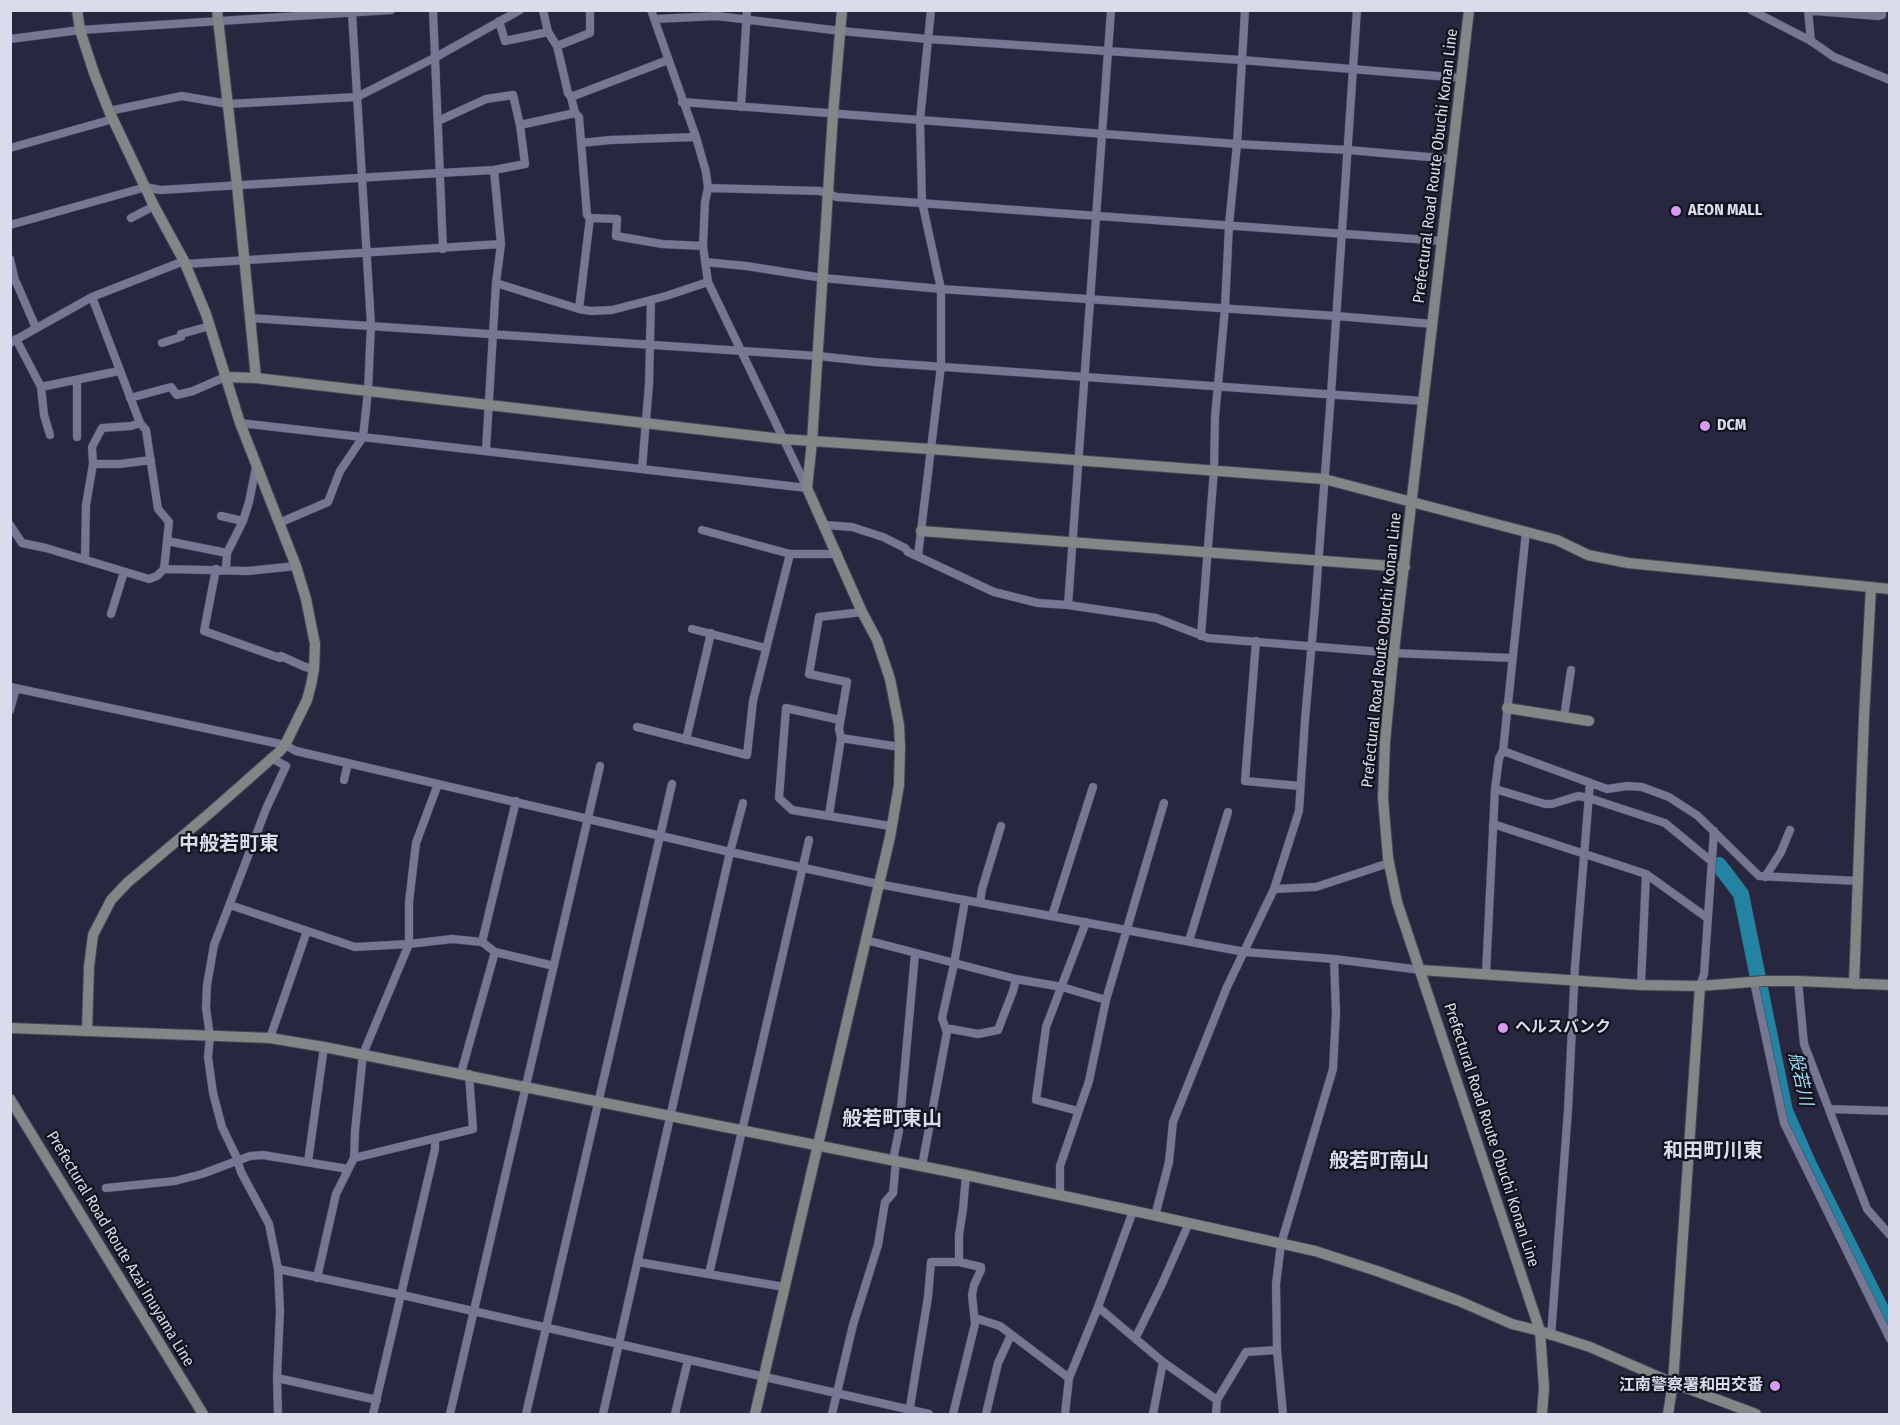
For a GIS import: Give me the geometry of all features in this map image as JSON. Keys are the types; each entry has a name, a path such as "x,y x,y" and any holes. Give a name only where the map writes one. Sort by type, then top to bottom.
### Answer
{"street":[{"path":"77,10 80,30 111,115 154,206 184,262 210,326 240,423 296,566 312,623 315,644 314,669 307,700 285,745 127,883 111,900 93,935 89,967 87,1030"},
{"path":"10,39 218,16 390,10"},
{"path":"433,10 443,249"},
{"path":"10,148 111,115 182,96 228,104 357,97 520,10"},
{"path":"543,10 548,32 557,46 574,113 579,117 587,215 590,218 579,309"},
{"path":"557,46 590,33 590,10"},
{"path":"651,10 696,137 708,188 703,246 708,282 825,525 862,612 877,640 890,679 899,724 899,785 896,810 890,826 890,837 755,1414"},
{"path":"741,107 747,10"},
{"path":"807,488 842,10"},
{"path":"918,556 941,366 941,289 922,202 920,120 931,10"},
{"path":"1068,605 1111,10"},
{"path":"1201,636 1245,10"},
{"path":"1155,1216 1169,1162 1173,1122 1227,987 1274,889 1299,811 1331,394 1357,10"},
{"name":"Prefectural Road Route Obuchi Konan Line","path":"1469,10 1394,653 1386,730 1383,798 1389,863 1398,902 1540,1331 1544,1388 1542,1414"},
{"path":"1751,10 1811,41 1834,57 1890,80"},
{"path":"1811,41 1808,11 1878,16 1882,15 1882,10"},
{"path":"279,523 328,502 340,471 363,437 371,325 352,13"},
{"path":"218,16 256,378"},
{"path":"654,20 717,16 746,21 928,39 1241,60 1462,78"},
{"path":"499,21 505,41 548,32"},
{"path":"571,98 668,60"},
{"path":"10,225 146,187 160,190 495,170 525,164 520,124 513,95 486,99 438,121"},
{"path":"682,102 1452,159"},
{"path":"520,124 574,113"},
{"path":"581,143 696,137"},
{"path":"486,450 496,283 501,244 495,170"},
{"path":"708,188 820,191 837,197 1442,241"},
{"path":"131,218 154,206"},
{"path":"590,218 617,219 615,240 703,246"},
{"path":"50,435 44,416 41,387 13,341 92,297 184,262 501,244"},
{"path":"10,259 15,281 36,328"},
{"path":"705,262 823,278 941,289 1433,324"},
{"path":"496,283 591,311 612,310 708,282"},
{"path":"10,544 22,543 85,559 148,579 157,576 164,569 169,522 158,509 146,430 140,423 118,371 92,297"},
{"path":"642,469 651,346 651,300"},
{"path":"250,318 818,356 1423,401"},
{"path":"162,343 181,337 181,334 210,326"},
{"path":"41,387 118,371"},
{"path":"130,398 171,387 177,395 193,391 225,377 256,378 812,442 930,448 1324,479 1557,540 1588,555 1628,563 1890,589"},
{"path":"77,380 77,437"},
{"path":"85,559 86,505 93,464 92,447 102,428 131,426 140,423"},
{"path":"240,423 807,488"},
{"path":"93,464 120,464 151,460"},
{"path":"226,570 227,553 243,521 256,467"},
{"path":"221,516 243,521"},
{"path":"10,525 22,543"},
{"path":"825,525 843,525 883,537 994,592 1038,603 1156,618 1201,636 1394,653 1512,658"},
{"path":"702,531 790,554 838,554"},
{"path":"921,531 1405,567"},
{"path":"1486,974 1496,789 1499,758 1503,751 1526,532"},
{"path":"167,541 227,553"},
{"path":"638,727 747,755 753,701 790,554"},
{"path":"164,569 248,571 296,566"},
{"path":"216,569 204,631 314,669"},
{"path":"111,614 124,572"},
{"path":"1854,984 1864,717 1872,587"},
{"path":"829,815 842,738 839,729 847,682 809,674 819,617 862,612"},
{"path":"692,629 766,648"},
{"path":"686,740 711,633"},
{"path":"1256,641 1245,781 1300,786"},
{"path":"1564,717 1571,670"},
{"path":"10,710 13,688 285,745 296,751 878,884 1245,952 1334,959 1421,970 1641,985 1700,986 1798,981 1890,985"},
{"path":"840,720 786,708 779,798 792,810 890,826"},
{"path":"1507,708 1589,721"},
{"path":"842,738 900,747"},
{"path":"1503,751 1607,789 1634,786 1656,791 1669,797 1698,816 1759,876 1858,881"},
{"path":"271,758 285,766 266,809 214,945 206,1008 210,1036 208,1057 213,1093 222,1127 241,1172 269,1224 278,1269 280,1311 278,1414"},
{"path":"344,780 348,763"},
{"path":"450,1414 600,766"},
{"path":"1551,1335 1576,981 1575,966 1590,783"},
{"path":"317,1278 336,1194 354,1158 363,1054 409,944 409,902 416,843 438,784"},
{"path":"526,1414 672,784"},
{"path":"1052,916 1093,787"},
{"path":"1496,789 1545,804 1578,796 1588,798 1665,823 1711,861"},
{"path":"482,942 516,801"},
{"path":"603,1414 743,803"},
{"path":"1060,1195 1060,1166 1089,1081 1106,1000 1164,803"},
{"path":"1189,941 1228,812"},
{"path":"1493,824 1585,852 1646,874 1706,917"},
{"path":"980,903 1001,826"},
{"path":"1765,877 1781,852 1790,830"},
{"path":"1668,1414 1673,1383 1700,986 1704,974 1706,917 1714,831"},
{"path":"709,1274 809,840"},
{"path":"1274,889 1316,887 1389,863"},
{"path":"1641,985 1646,874"},
{"path":"922,1166 947,1032 942,1018 954,964 964,900"},
{"path":"230,905 356,946 409,944 452,939 482,942 495,952 554,966"},
{"path":"1078,1111 1036,1100 1046,1027 1086,921"},
{"path":"270,1038 307,931"},
{"path":"866,940 1016,979 1062,987 1106,1000"},
{"path":"354,1158 473,1129 465,1074 495,952"},
{"path":"832,1414 853,1325 878,1245 885,1202 893,1193 915,954"},
{"path":"1283,1414 1277,1350 1276,1284 1281,1244 1333,1069 1334,959"},
{"path":"946,1030 978,1034 998,1030 1016,979"},
{"path":"1798,981 1804,1044 1867,1209 1890,1235"},
{"path":"1759,982 1784,1123 1890,1339"},
{"path":"10,1028 270,1038 598,1100 1189,1223 1315,1251 1380,1272 1459,1301 1512,1324 1590,1347 1673,1383 1756,1414"},
{"path":"308,1162 324,1047"},
{"name":"Prefectural Road Route Azai Inuyama Line","path":"10,1099 203,1414"},
{"path":"1829,1109 1890,1111"},
{"path":"373,1414 435,1149 435,1138"},
{"path":"106,1188 175,1181 202,1174 250,1156 263,1155 348,1169"},
{"path":"959,1262 959,1235 966,1175"},
{"path":"1065,1414 1069,1378 1133,1211"},
{"path":"1136,1337 1189,1223"},
{"path":"638,1262 784,1287"},
{"path":"909,1412 932,1262 959,1262 981,1267 972,1295 975,1318 954,1414"},
{"path":"278,1269 402,1295 909,1412 929,1414"},
{"path":"1098,1307 1163,1362 1217,1400"},
{"path":"975,1318 1000,1326 1069,1378"},
{"path":"986,1414 998,1363 1011,1335"},
{"path":"1216,1414 1217,1400 1246,1352 1277,1350"},
{"path":"675,1414 688,1360"},
{"path":"1153,1414 1163,1362"},
{"path":"277,1378 377,1400"}],"waterway":[{"name":"般若川","path":"1719,865 1741,894 1785,1111 1809,1165 1890,1327"}],"place":[{"name":"AEON MALL","path":"1676,211"},
{"name":"DCM","path":"1705,426"},
{"name":"ヘルスバンク","path":"1503,1028"},
{"name":"江南警察署和田交番","path":"1775,1386"}],"district":[{"name":"中般若町東","path":"229,844"},
{"name":"般若町東山","path":"892,1119"},
{"name":"和田町川東","path":"1713,1151"},
{"name":"般若町南山","path":"1379,1161"}]}
